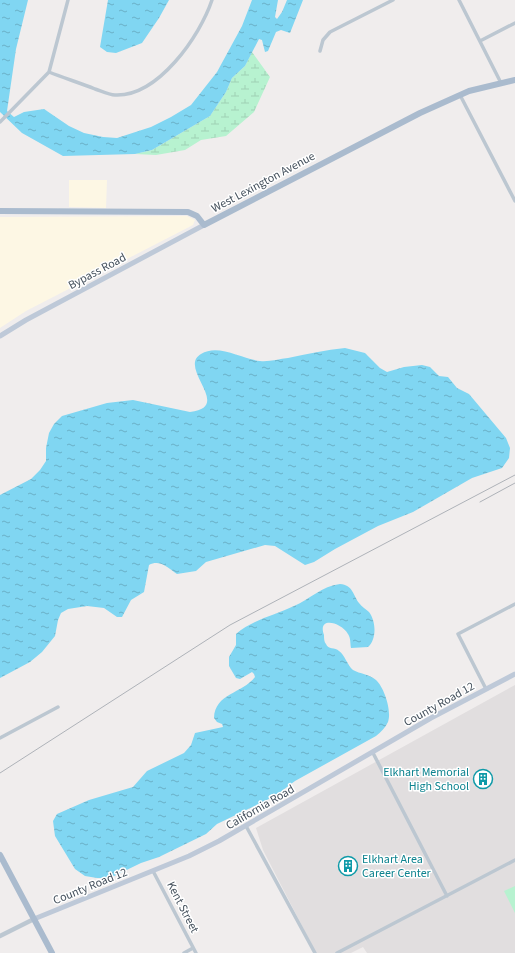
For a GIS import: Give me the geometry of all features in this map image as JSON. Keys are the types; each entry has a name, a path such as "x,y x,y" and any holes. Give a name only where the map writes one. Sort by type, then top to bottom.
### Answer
{"main road":[{"name":"West Lexington Avenue","path":"0,210 188,212 197,216 204,225 367,139 460,95 515,80"},
{"name":"Bypass Road","path":"0,336 26,320 204,225"},
{"name":"County Road 12","path":"373,753 431,718 515,674"},
{"name":"California Road","path":"153,871 205,848 373,753"},
{"path":"0,855 52,953"},
{"name":"County Road 12","path":"34,919 153,871"}],"street":[{"path":"1,121 49,72 68,0"},
{"path":"49,72 114,95 126,94 144,89 159,78 178,57 194,36 212,0"},
{"path":"320,51 323,40 330,32 393,0"},
{"path":"459,0 501,83"},
{"path":"480,41 515,23"},
{"path":"460,95 515,201"},
{"path":"486,689 458,634 515,604"},
{"path":"0,738 58,707"},
{"path":"373,753 447,896"},
{"path":"246,826 314,953"},
{"path":"337,953 515,860"},
{"name":"Kent Street","path":"153,871 196,953"},
{"path":"0,936 34,919"},
{"path":"184,953 193,948"}],"shaded area":[{"path":"69,180 107,180 106,208 69,207"},
{"path":"187,216 195,220 193,225 26,311 0,328 0,217"},
{"path":"515,685 515,953 367,953 363,947 351,953 316,953 263,850 256,828"}],"green space":[{"path":"252,52 270,77 254,112 226,136 201,140 185,150 156,155 135,154 152,150 210,116 226,92 232,78 245,66"},
{"path":"515,886 515,913 504,891"}],"water":[{"path":"0,0 28,0 16,49 7,111 14,117 24,112 44,109 69,126 84,133 117,138 151,127 191,105 217,72 242,26 252,0 278,0 275,17 277,19 287,0 303,0 290,33 281,30 276,32 268,51 265,52 262,40 259,39 245,66 232,78 226,92 210,116 152,150 135,154 63,156 22,133 0,112"},
{"path":"108,0 169,0 142,43 116,53 107,52 100,47"},
{"path":"345,348 365,353 380,368 387,372 404,367 422,365 430,367 439,376 448,377 457,388 469,394 506,438 510,448 509,458 502,468 472,478 413,512 378,526 314,562 305,565 275,546 265,545 206,562 196,571 177,574 167,567 153,563 149,565 144,592 131,600 122,617 117,617 104,608 87,606 68,609 61,613 55,636 42,652 30,662 0,678 0,495 31,479 40,470 46,461 46,448 49,433 54,424 62,416 107,403 133,400 190,412 202,409 207,403 206,395 195,368 195,360 201,354 208,351 222,351 253,360 270,361"},
{"path":"340,584 348,586 361,606 369,612 374,625 373,639 368,647 351,648 350,638 345,630 335,624 327,623 324,625 323,629 324,641 328,647 341,653 353,670 370,676 379,683 382,688 389,712 388,722 383,730 376,736 295,781 275,796 217,824 206,834 159,857 141,863 110,878 85,876 75,869 55,836 53,821 57,814 89,800 133,787 147,771 184,753 191,745 195,733 223,727 222,724 217,722 214,718 219,703 230,694 250,683 255,677 252,672 240,679 236,678 229,666 229,657 236,645 236,634 256,621 294,606 327,587"}],"railway":[{"path":"0,773 230,625 515,475"},
{"path":"480,502 515,483"}],"place":[{"name":"Elkhart Memorial High School","path":"483,779"},
{"name":"Elkhart Area Career Center","path":"348,866"}]}
